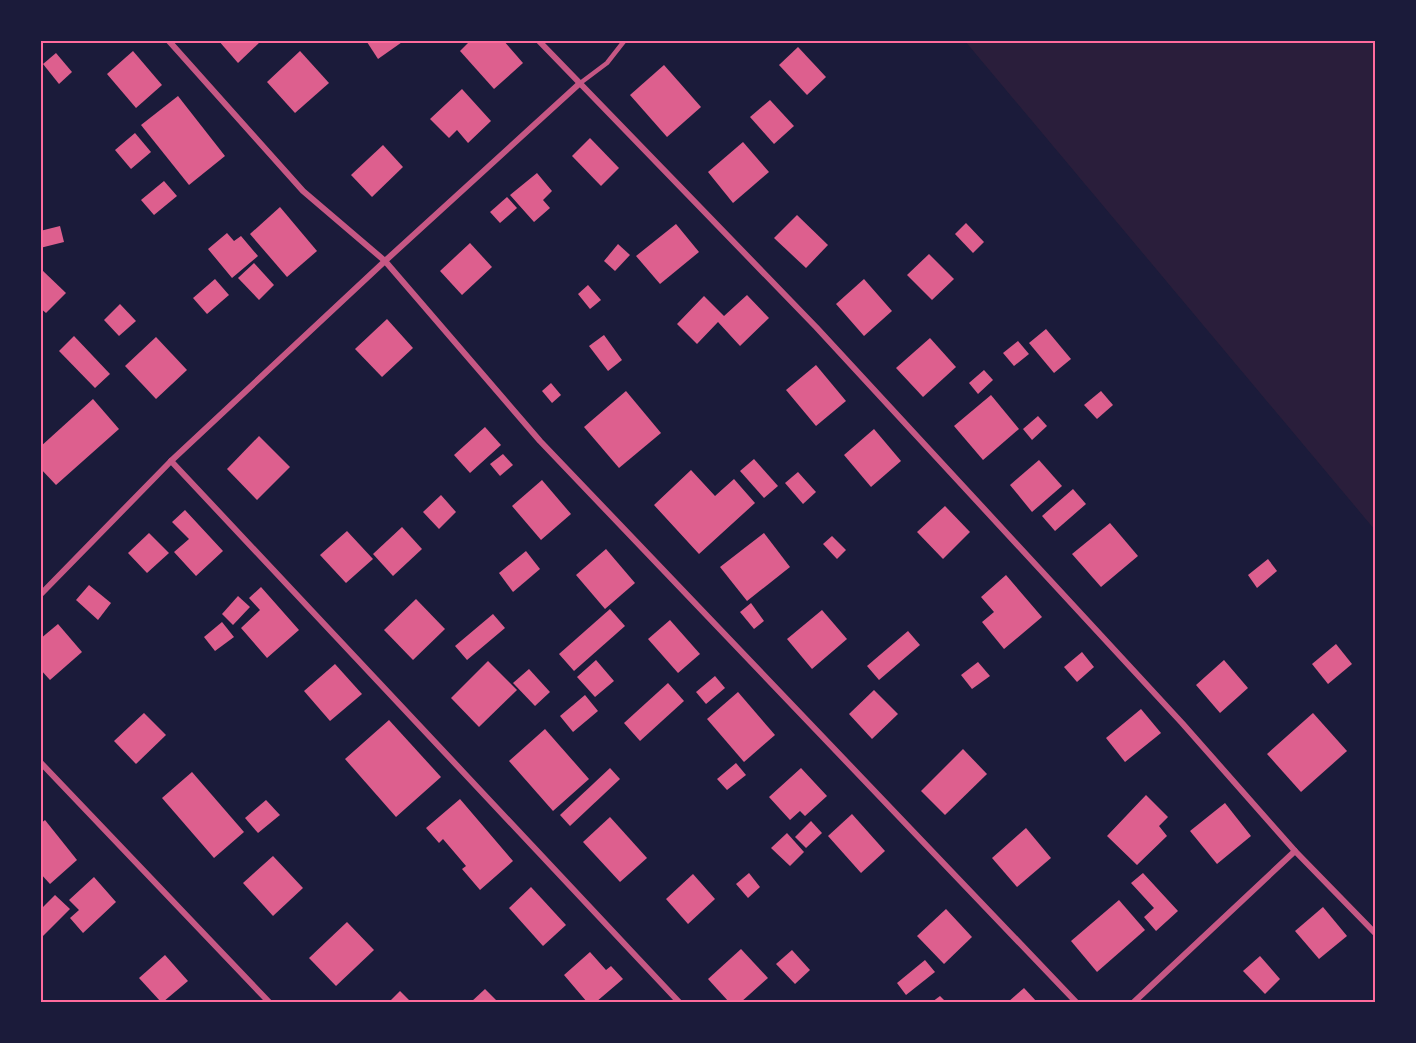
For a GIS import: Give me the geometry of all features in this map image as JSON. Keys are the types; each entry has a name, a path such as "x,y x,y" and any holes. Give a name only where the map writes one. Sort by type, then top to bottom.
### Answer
{"street":[{"path":"168,40 303,191 385,261 540,441 1076,1002"},
{"path":"538,40 816,327 1182,723 1295,851 1376,934"},
{"path":"40,595 171,461 579,84"},
{"path":"171,461 679,1002"},
{"path":"40,762 268,1002"},
{"path":"1134,1002 1295,851"}],"lane":[{"path":"579,84 607,63 626,40"}],"shaded area":[{"path":"965,41 1375,41 1375,530"}],"building":[{"path":"218,40 262,40 238,63"},
{"path":"369,40 405,40 378,59 367,42"},
{"path":"471,40 503,40 523,63 494,89 460,51"},
{"path":"798,47 826,77 807,95 779,65"},
{"path":"133,51 162,85 136,108 107,74"},
{"path":"300,51 329,83 295,113 267,82"},
{"path":"56,53 72,72 59,84 43,64"},
{"path":"664,65 701,107 667,137 630,95"},
{"path":"462,89 491,121 468,143 457,130 449,138 430,119"},
{"path":"178,96 225,156 189,185 141,125"},
{"path":"770,100 794,126 774,144 750,117"},
{"path":"135,133 151,152 131,169 115,150"},
{"path":"590,138 619,168 601,186 572,156"},
{"path":"743,142 769,172 733,203 708,172"},
{"path":"383,145 403,167 372,197 351,175"},
{"path":"537,173 552,191 543,200 550,208 534,222 510,195"},
{"path":"164,181 177,196 154,215 141,200"},
{"path":"507,197 517,208 500,223 490,212"},
{"path":"280,207 317,251 287,277 250,234"},
{"path":"797,215 828,245 806,268 774,238"},
{"path":"966,223 984,242 973,253 955,234"},
{"path":"676,224 699,252 660,284 636,256"},
{"path":"60,226 64,242 40,248 40,231"},
{"path":"227,233 234,241 241,236 258,256 232,278 208,249"},
{"path":"470,243 492,267 462,295 440,271"},
{"path":"618,244 630,255 615,271 604,261"},
{"path":"929,254 954,279 932,300 907,275"},
{"path":"254,263 274,285 259,300 238,278"},
{"path":"42,270 66,293 46,313 40,308"},
{"path":"215,279 229,295 207,314 193,298"},
{"path":"864,279 892,311 864,336 836,304"},
{"path":"588,285 601,300 590,309 578,294"},
{"path":"747,295 769,318 740,346 718,322 697,344 677,324 704,296 724,316"},
{"path":"120,304 136,321 119,336 104,320"},
{"path":"387,319 413,348 382,377 355,349"},
{"path":"1046,329 1071,359 1054,373 1029,343"},
{"path":"604,335 622,360 608,371 589,346"},
{"path":"74,336 110,374 95,388 59,351"},
{"path":"156,337 187,370 156,399 125,366"},
{"path":"930,338 956,367 923,397 896,368"},
{"path":"1018,341 1029,354 1014,366 1003,353"},
{"path":"816,365 846,401 816,426 786,390"},
{"path":"984,370 993,380 978,394 969,383"},
{"path":"551,383 561,395 552,403 542,391"},
{"path":"626,391 661,433 619,468 584,427"},
{"path":"1101,391 1113,405 1097,419 1084,405"},
{"path":"991,395 1019,429 983,460 954,426"},
{"path":"93,399 119,429 56,485 40,468 40,447"},
{"path":"1038,416 1047,426 1032,440 1023,429"},
{"path":"485,427 501,445 470,473 454,455"},
{"path":"874,429 901,461 871,487 844,455"},
{"path":"259,436 290,467 257,500 227,469"},
{"path":"503,454 513,465 500,476 490,464"},
{"path":"754,459 778,486 764,498 740,471"},
{"path":"1039,460 1062,486 1032,512 1010,485"},
{"path":"691,470 715,496 734,479 755,503 699,554 654,505"},
{"path":"798,472 816,492 803,504 785,483"},
{"path":"542,480 571,514 541,540 512,506"},
{"path":"1073,489 1086,504 1055,531 1042,516"},
{"path":"441,495 456,512 439,529 423,512"},
{"path":"945,506 970,532 943,559 917,532"},
{"path":"185,510 223,551 196,576 174,552 189,539 172,522"},
{"path":"1110,523 1138,556 1101,587 1072,554"},
{"path":"402,527 422,549 393,576 373,554"},
{"path":"347,531 373,559 346,583 320,555"},
{"path":"149,533 169,553 147,573 128,553"},
{"path":"764,533 790,567 747,601 720,567"},
{"path":"832,536 846,550 837,559 823,544"},
{"path":"606,549 635,583 605,609 576,575"},
{"path":"526,551 540,569 513,592 499,573"},
{"path":"1268,559 1277,571 1257,588 1248,575"},
{"path":"1006,575 1042,617 1004,649 982,622 994,612 981,597"},
{"path":"89,585 111,603 98,620 76,600"},
{"path":"261,587 299,630 267,658 241,628 260,610 249,598"},
{"path":"238,596 250,607 233,625 222,614"},
{"path":"416,599 445,629 413,660 384,630"},
{"path":"751,603 764,621 754,629 740,612"},
{"path":"610,609 625,626 574,671 559,654"},
{"path":"822,610 847,639 812,669 787,639"},
{"path":"493,614 505,628 467,660 455,646"},
{"path":"670,620 700,654 678,673 648,639"},
{"path":"222,622 234,637 215,651 204,637"},
{"path":"58,624 82,652 50,680 40,669 40,639"},
{"path":"908,631 920,645 879,680 867,666"},
{"path":"1336,644 1352,664 1328,684 1312,664"},
{"path":"1082,652 1094,667 1077,682 1064,667"},
{"path":"596,660 614,681 595,697 577,677"},
{"path":"1224,660 1248,688 1220,713 1196,685"},
{"path":"488,661 517,690 479,727 451,698"},
{"path":"978,662 990,676 972,689 961,675"},
{"path":"335,664 362,694 330,721 304,691"},
{"path":"529,669 550,692 535,706 513,683"},
{"path":"715,676 725,688 706,704 696,692"},
{"path":"668,683 684,701 640,741 624,723"},
{"path":"874,690 898,714 872,739 849,714"},
{"path":"738,692 775,735 744,762 707,719"},
{"path":"585,695 598,711 573,732 560,716"},
{"path":"1141,709 1161,733 1125,762 1106,738"},
{"path":"144,713 166,735 136,764 114,741"},
{"path":"1313,713 1347,751 1301,792 1267,754"},
{"path":"389,720 441,777 396,817 345,759"},
{"path":"545,729 589,779 553,811 509,761"},
{"path":"963,749 987,774 945,815 921,791"},
{"path":"736,763 746,775 727,790 717,779"},
{"path":"610,768 620,779 570,826 560,815"},
{"path":"801,768 827,796 805,816 800,811 790,820 769,797"},
{"path":"192,772 244,832 214,858 162,798"},
{"path":"1146,795 1168,817 1159,826 1167,836 1137,865 1107,836"},
{"path":"460,799 513,861 480,890 462,869 466,866 443,839 439,843 426,828"},
{"path":"266,800 280,815 258,833 245,818"},
{"path":"1225,803 1251,836 1217,864 1190,831"},
{"path":"852,814 885,851 861,873 828,836"},
{"path":"610,817 647,858 620,882 583,842"},
{"path":"45,820 77,860 50,884 40,873 40,824"},
{"path":"811,821 822,833 806,848 795,837"},
{"path":"1026,828 1051,858 1017,887 992,858"},
{"path":"787,833 804,852 790,866 771,848"},
{"path":"273,856 303,888 273,916 243,883"},
{"path":"749,873 760,887 748,898 736,884"},
{"path":"1143,873 1178,911 1156,931 1144,917 1154,908 1131,883"},
{"path":"693,874 715,899 688,924 666,899"},
{"path":"94,877 116,902 83,933 70,918 79,910 69,900"},
{"path":"531,887 566,925 543,946 509,908"},
{"path":"55,895 70,909 40,939 40,910"},
{"path":"1119,900 1145,930 1097,972 1071,941"},
{"path":"1323,907 1347,936 1319,959 1295,931"},
{"path":"946,909 972,937 944,964 917,936"},
{"path":"347,922 374,950 336,986 309,958"},
{"path":"741,949 768,978 741,1002 729,1002 708,979"},
{"path":"792,950 810,970 795,984 776,964"},
{"path":"590,952 606,970 611,966 623,979 596,1002 587,1002 564,975"},
{"path":"165,955 188,981 161,1002 139,978"},
{"path":"1260,956 1280,979 1265,994 1243,971"},
{"path":"925,960 935,972 906,995 897,983"},
{"path":"1024,988 1037,1002 1008,1002"},
{"path":"485,989 498,1002 471,1002"},
{"path":"400,991 411,1002 389,1002"},
{"path":"940,996 946,1002 932,1002"}]}
